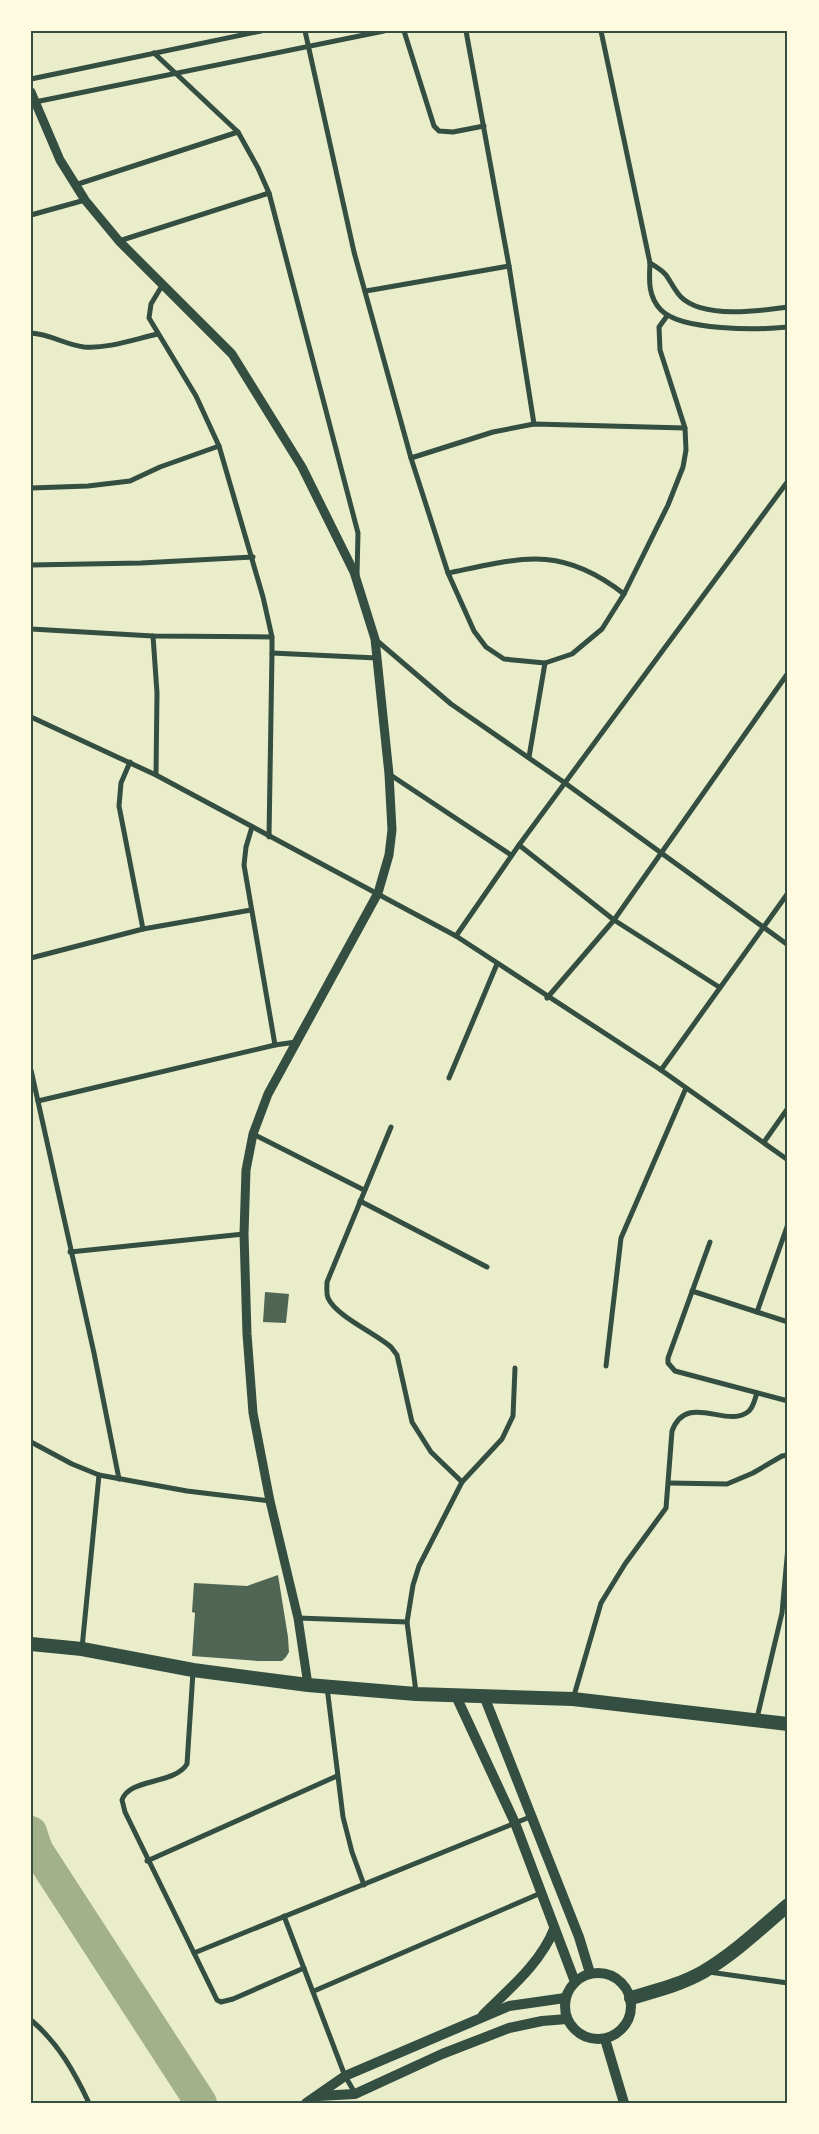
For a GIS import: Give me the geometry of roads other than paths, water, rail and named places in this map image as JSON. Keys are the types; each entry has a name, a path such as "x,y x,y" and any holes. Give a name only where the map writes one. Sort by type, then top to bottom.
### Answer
{"highway":[{"path":"36,1645 82,1649 193,1670 308,1685 416,1694 573,1699 788,1724"},
{"path":"631,1998 676,1984 704,1971 788,1905"}],"main road":[{"path":"455,1694 515,1823 575,1982"},
{"path":"484,1696 530,1818 579,1937 590,1973"},
{"path":"481,2018 527,1969 549,1942 554,1930"},
{"path":"590,1973 604,1973 616,1977 627,1989 631,1998 630,2016 627,2024 616,2034 605,2039 593,2039 580,2035 570,2026 565,2014 565,1998 569,1988 575,1982 590,1973"},
{"path":"306,2103 345,2076 510,2006 565,1998"},
{"path":"318,2096 355,2094 442,2054 510,2028 542,2020 567,2019"},
{"path":"605,2039 624,2103"}],"street":[{"path":"31,79 261,31"},
{"path":"305,31 354,252 411,458 448,573 474,631 486,647 504,659 545,663 572,654 602,630 624,594 668,505 683,467 686,450 685,428 660,350 659,327 667,316"},
{"path":"308,1685 298,1618 270,1501 253,1413 247,1334 244,1234 246,1170 252,1134 268,1094 378,893 389,854 392,830 375,639 357,580 302,466 232,354 119,241 85,200 60,160 32,96 177,73 384,31"},
{"path":"404,31 434,126 438,131 453,132 484,126"},
{"path":"466,31 509,266 534,424"},
{"path":"601,31 650,263 649,284 654,300 667,316 713,327 788,327"},
{"path":"154,53 238,132 258,168 269,193 358,532 357,580"},
{"path":"75,185 238,132"},
{"path":"119,241 269,193"},
{"path":"31,215 85,200"},
{"path":"650,263 665,273 680,296 696,306 712,310 757,311 788,307"},
{"path":"366,291 509,266"},
{"path":"164,284 148,311 149,318 196,396 219,446 252,557 272,637 269,837"},
{"path":"31,333 44,334 82,347 94,347 158,334"},
{"path":"411,458 493,432 534,424 685,428"},
{"path":"31,488 88,486 130,481 160,467 219,446"},
{"path":"456,936 518,844 788,480"},
{"path":"31,565 141,564 252,557"},
{"path":"448,573 513,559 548,558 573,563 594,573 624,594"},
{"path":"31,629 153,636 272,637"},
{"path":"153,636 157,693 156,775"},
{"path":"375,639 451,704 529,757 788,945"},
{"path":"272,653 377,658"},
{"path":"529,757 545,663"},
{"path":"547,998 614,920 788,673"},
{"path":"31,717 156,775 456,936 547,998 661,1070 788,1160"},
{"path":"130,762 121,783 119,806 143,929"},
{"path":"388,774 511,855"},
{"path":"252,828 244,856 275,1045"},
{"path":"518,844 614,920 718,988"},
{"path":"661,1070 788,893"},
{"path":"31,958 143,929 252,910"},
{"path":"449,1078 496,964"},
{"path":"38,1101 275,1045 296,1042"},
{"path":"31,1070 70,1252 94,1352 119,1479"},
{"path":"606,1366 621,1238 686,1088"},
{"path":"764,1142 788,1108"},
{"path":"391,1127 327,1282 328,1299 338,1310 391,1347 396,1355 412,1422 431,1452 462,1482"},
{"path":"252,1134 364,1190"},
{"path":"360,1201 487,1267"},
{"path":"757,1312 788,1224"},
{"path":"70,1252 244,1234"},
{"path":"710,1242 668,1358 671,1368 675,1371 788,1401"},
{"path":"692,1291 788,1322"},
{"path":"416,1694 407,1622 413,1585 419,1566 462,1482 502,1438 511,1422 513,1416 515,1368"},
{"path":"573,1699 602,1603 625,1564 662,1516 668,1499 672,1432 681,1416 702,1412 740,1416 752,1407 757,1393"},
{"path":"31,1442 72,1464 119,1479 187,1491 270,1501"},
{"path":"669,1483 727,1484 740,1480 782,1456 788,1455"},
{"path":"82,1649 99,1474"},
{"path":"756,1720 782,1613 788,1547"},
{"path":"298,1618 407,1622"},
{"path":"193,1670 188,1764 178,1774 128,1790 122,1800 125,1812 147,1861 217,2000 221,2002 233,1999 304,1968"},
{"path":"327,1686 346,1835 364,1885"},
{"path":"147,1861 337,1776"},
{"path":"194,1953 530,1818"},
{"path":"314,1991 541,1893"},
{"path":"284,1916 345,2076 355,2094"},
{"path":"704,1971 788,1984"},
{"path":"31,2020 59,2048 74,2071 89,2103"}],"waterway":[{"path":"31,1832 37,1850 201,2103"}]}
